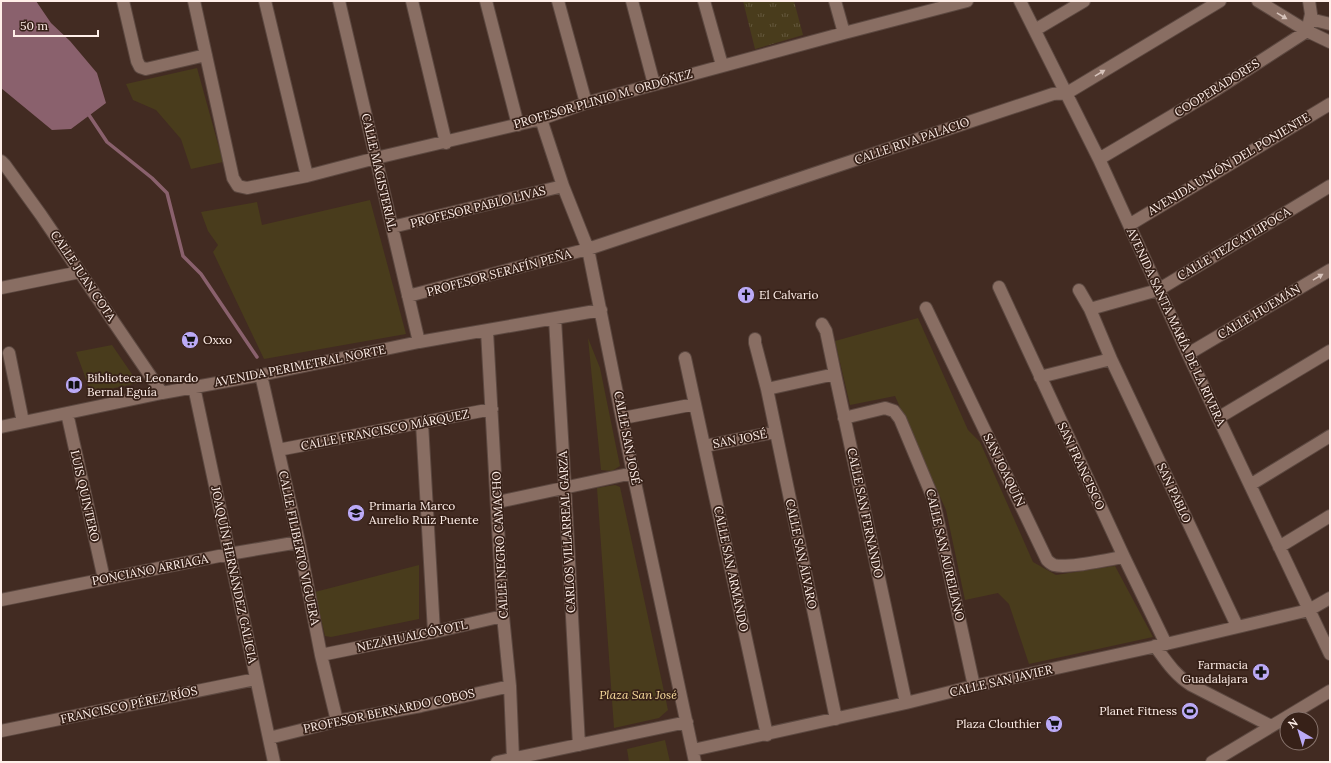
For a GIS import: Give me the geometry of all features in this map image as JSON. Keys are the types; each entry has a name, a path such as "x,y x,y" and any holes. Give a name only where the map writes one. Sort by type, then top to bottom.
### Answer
{"street":[{"path":"123,1 137,61 140,67 146,68 206,55 194,1"},
{"path":"265,1 307,176"},
{"name":"CALLE MAGISTERIAL","path":"339,1 419,342"},
{"path":"412,1 446,143"},
{"path":"486,1 518,125"},
{"path":"558,1 586,103"},
{"path":"632,1 654,84"},
{"path":"704,1 722,65"},
{"path":"835,1 844,33"},
{"name":"PROFESOR PLINIO M. ORDÓÑEZ","path":"206,55 233,178 238,186 248,188 307,176 376,158 446,143 518,125 541,119 586,103 722,65 967,1"},
{"name":"AVENIDA SANTA MARÍA DE LA RIVERA","path":"1020,1 1099,159 1158,290 1330,654"},
{"path":"1035,30 1084,1"},
{"name":"CALLE RIVA PALACIO","path":"588,249 1054,94 1067,93 1220,1"},
{"path":"1258,1 1309,25 1330,42"},
{"path":"1309,1 1309,25"},
{"path":"1309,25 1330,24"},
{"name":"COOPERADORES","path":"1099,159 1214,91 1309,25"},
{"name":"AVENIDA UNIÓN DEL PONIENTE","path":"1129,225 1330,104"},
{"name":"CALLE SAN JOSÉ","path":"541,119 563,186 588,249 694,756"},
{"name":"CALLE JUAN COTA","path":"1,161 36,208 162,393"},
{"name":"PROFESOR PABLO LIVAS","path":"392,227 563,186"},
{"name":"CALLE TEZCATLIPOCA","path":"1090,309 1158,290 1330,186"},
{"name":"PROFESOR SERAFÍN PEÑA","path":"408,296 588,249"},
{"name":"CALLE HUEMÁN","path":"1188,354 1330,270"},
{"path":"1,288 80,272"},
{"name":"SAN FRANCISCO","path":"999,287 1124,556 1172,670 1180,679 1271,726"},
{"name":"SAN PABLO","path":"1079,290 1090,309 1111,359 1237,626"},
{"name":"SAN JOAQUÍN","path":"926,308 1047,560 1054,565 1065,566 1124,556"},
{"name":"AVENIDA PERIMETRAL NORTE","path":"1,427 162,393 261,375 419,342 601,310"},
{"name":"CARLOS VILLARREAL GARZA","path":"555,319 579,745"},
{"name":"CALLE SAN FERNANDO","path":"822,324 826,331 836,374 844,418 906,704"},
{"name":"CALLE NEGRO CAMACHO","path":"487,331 498,502 503,616 510,686 513,758"},
{"name":"CALLE SAN ÁLVARO","path":"755,340 767,389 836,719"},
{"path":"1218,418 1330,351"},
{"path":"9,353 23,422"},
{"name":"CALLE SAN ARMANDO","path":"686,358 767,735"},
{"path":"1040,377 1111,359"},
{"path":"767,389 836,374"},
{"name":"CALLE FILIBERTO VIGUERA","path":"261,375 299,542 321,655 337,722"},
{"name":"JOAQUÍN HERNÁNDEZ GALICIA","path":"194,387 274,762"},
{"path":"623,418 695,404"},
{"name":"CALLE SAN AURELIANO","path":"844,418 890,408 900,419 933,498 974,686"},
{"name":"CALLE FRANCISCO MÁRQUEZ","path":"278,450 492,409"},
{"name":"LUIS QUINTERO","path":"67,413 104,579"},
{"path":"422,423 434,632"},
{"name":"SAN JOSÉ","path":"705,446 775,432"},
{"path":"1250,485 1330,436"},
{"path":"498,502 634,473"},
{"path":"1279,547 1330,516"},
{"name":"PONCIANO ARRIAGA","path":"1,600 229,554 299,542"},
{"name":"CALLE SAN JAVIER","path":"694,756 767,735 906,704 974,686 1161,645 1309,610 1330,598"},
{"name":"NEZAHUALCÓYOTL","path":"321,655 503,616"},
{"name":"FRANCISCO PÉREZ RÍOS","path":"1,731 256,679"},
{"name":"PROFESOR BERNARDO COBOS","path":"269,738 337,722 421,706 510,686"},
{"path":"1212,762 1330,691"},
{"path":"497,762 687,722"}],"green space":[{"path":"743,1 794,1 803,35 755,49"},
{"path":"197,68 223,162 191,169 181,139 156,110 133,100 126,84"},
{"path":"370,200 406,334 264,359 213,252 218,245 208,231 201,212 257,202 262,225"},
{"path":"918,318 968,430 980,442 1033,562 1056,575 1115,566 1153,637 1029,664 1009,604 998,593 965,600 946,510 895,396 850,405 835,341"},
{"path":"588,338 600,368 620,466 612,471 601,470"},
{"path":"112,345 138,383 91,393 76,352"},
{"name":"Plaza San José","path":"615,485 620,487 668,710 659,718 614,728 597,488"},
{"path":"419,565 419,619 331,637 325,636 315,592"},
{"path":"665,740 670,762 629,762 627,749"}],"shaded area":[{"path":"1,1 36,1 51,23 70,41 97,73 106,103 71,129 52,130 1,88"}],"waterway":[{"path":"87,112 107,142 152,178 167,193 183,256 201,274 257,357"}],"place":[{"name":"El Calvario","path":"746,295"},
{"name":"Oxxo","path":"190,340"},
{"name":"Biblioteca Leonardo Bernal Eguía","path":"74,385"},
{"name":"Primaria Marco Aurelio Ruiz Puente","path":"356,513"},
{"name":"Farmacia Guadalajara","path":"1261,672"},
{"name":"Planet Fitness","path":"1190,711"},
{"name":"Plaza Clouthier","path":"1054,724"}]}
